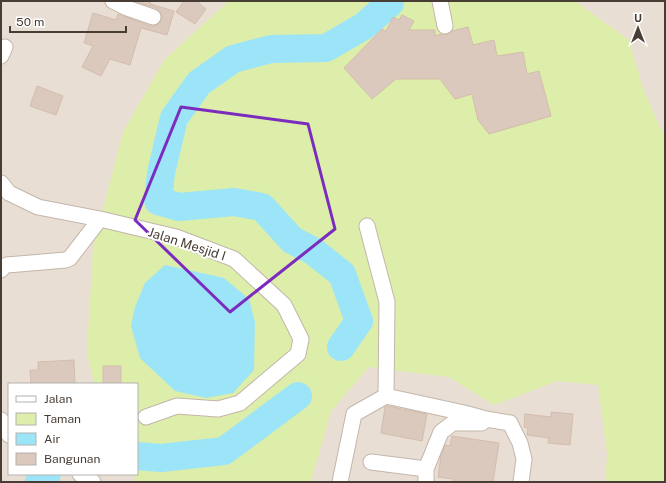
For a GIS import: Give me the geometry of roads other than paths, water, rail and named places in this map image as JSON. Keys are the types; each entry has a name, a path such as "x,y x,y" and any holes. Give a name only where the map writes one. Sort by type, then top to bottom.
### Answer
{"street":[{"path":"113,1 127,8 153,17"},
{"path":"440,1 445,26"},
{"name":"Jalan Mesjid I","path":"1,183 9,193 38,207 100,219 176,237 234,259 284,305 301,339 298,354 240,403 218,409 177,406 146,417"},
{"path":"1,270 7,265 66,260 70,258 100,219"},
{"path":"367,226 387,302 386,396"},
{"path":"340,482 354,414 386,396 510,423"},
{"path":"1,420 8,433"},
{"path":"371,462 426,475 441,432 452,423 510,423"},
{"path":"510,423 520,443 524,459 520,482"},
{"path":"82,475 93,482"}],"water":[{"path":"165,265 224,278 249,299 255,322 254,370 233,393 206,398 175,391 140,358 131,326 135,307 145,283"}],"waterway":[{"path":"341,347 359,321 342,274 313,251 292,240 262,207 234,202 179,207 158,201 161,173 174,118 199,83 233,59 271,49 326,48 364,26 390,3 390,1"},
{"path":"138,456 161,458 224,451 298,396"},
{"path":"39,482 46,475"}]}
